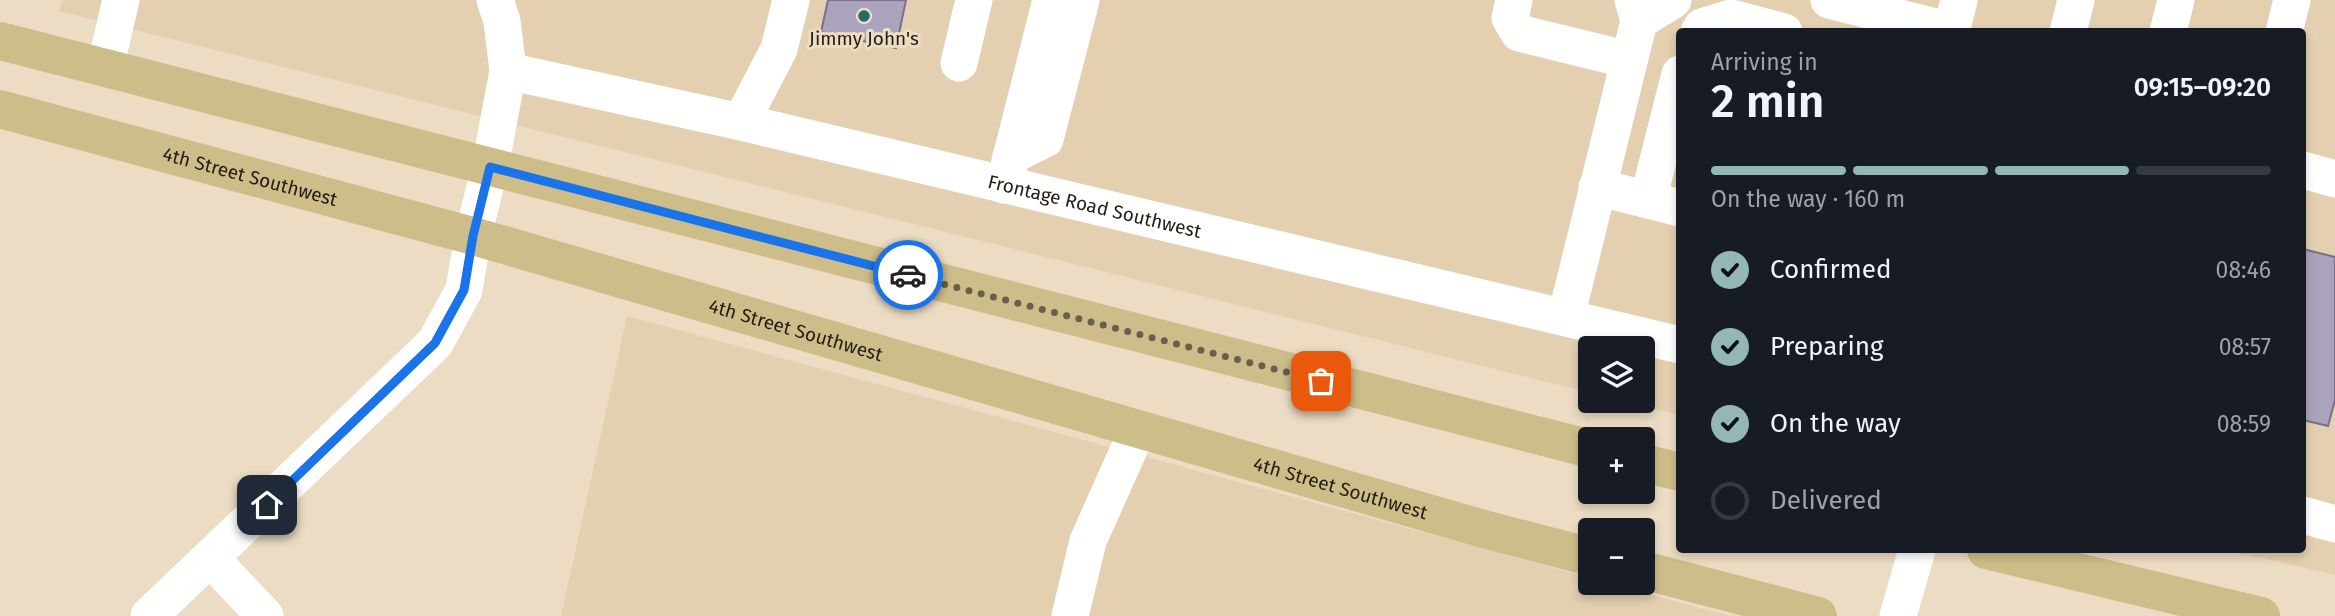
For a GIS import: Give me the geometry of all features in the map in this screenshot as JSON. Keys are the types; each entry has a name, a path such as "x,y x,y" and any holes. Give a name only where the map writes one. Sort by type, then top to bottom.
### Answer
{"main road":[{"path":"0,41 1578,446"},
{"name":"4th Street Southwest","path":"0,109 473,236 1467,524 1578,554"},
{"path":"1655,466 1676,471"},
{"path":"1998,553 2260,616"},
{"path":"1655,573 1818,616"}],"street":[{"path":"105,68 121,0"},
{"path":"149,616 435,343 464,290 508,71 502,21 495,0"},
{"path":"959,63 974,0"},
{"path":"1008,170 1051,0"},
{"path":"1008,170 1045,139 1081,0"},
{"path":"1514,0 1510,18 1518,33 1629,60"},
{"path":"1566,317 1629,60 1636,10 1674,0"},
{"path":"1829,0 1939,28"},
{"path":"1952,28 1959,0"},
{"path":"2069,28 2076,0"},
{"path":"2169,28 2176,0"},
{"path":"2285,28 2292,0"},
{"path":"741,122 779,49 792,2"},
{"path":"1701,28 1731,18 1769,28"},
{"name":"Frontage Road Southwest","path":"508,71 741,122 1008,170 1676,344"},
{"path":"1597,187 1664,204 1676,106"},
{"path":"2306,171 2335,178"},
{"path":"1070,616 1088,541 1138,429"},
{"path":"1898,616 1916,553"},
{"path":"211,559 265,616"}],"shaded area":[{"path":"63,0 2335,0 2335,575 2241,553 2306,553 2306,28 1676,28 1676,414 1655,409 1655,336 1578,336 1578,390 59,11"},
{"path":"627,316 1578,574 1578,595 1652,595 1730,616 561,616"}],"building":[{"name":"Jimmy John's","path":"828,0 906,0 896,48 821,32"},
{"path":"2306,250 2335,257 2335,400 2328,426 2306,421"}],"way so far":[{"path":"908,275 1321,381"}],"place":[{"name":"Jimmy John's","path":"864,16"}],"route":[{"path":"267,505 435,343 464,290 473,236 490,167 908,275"}]}
